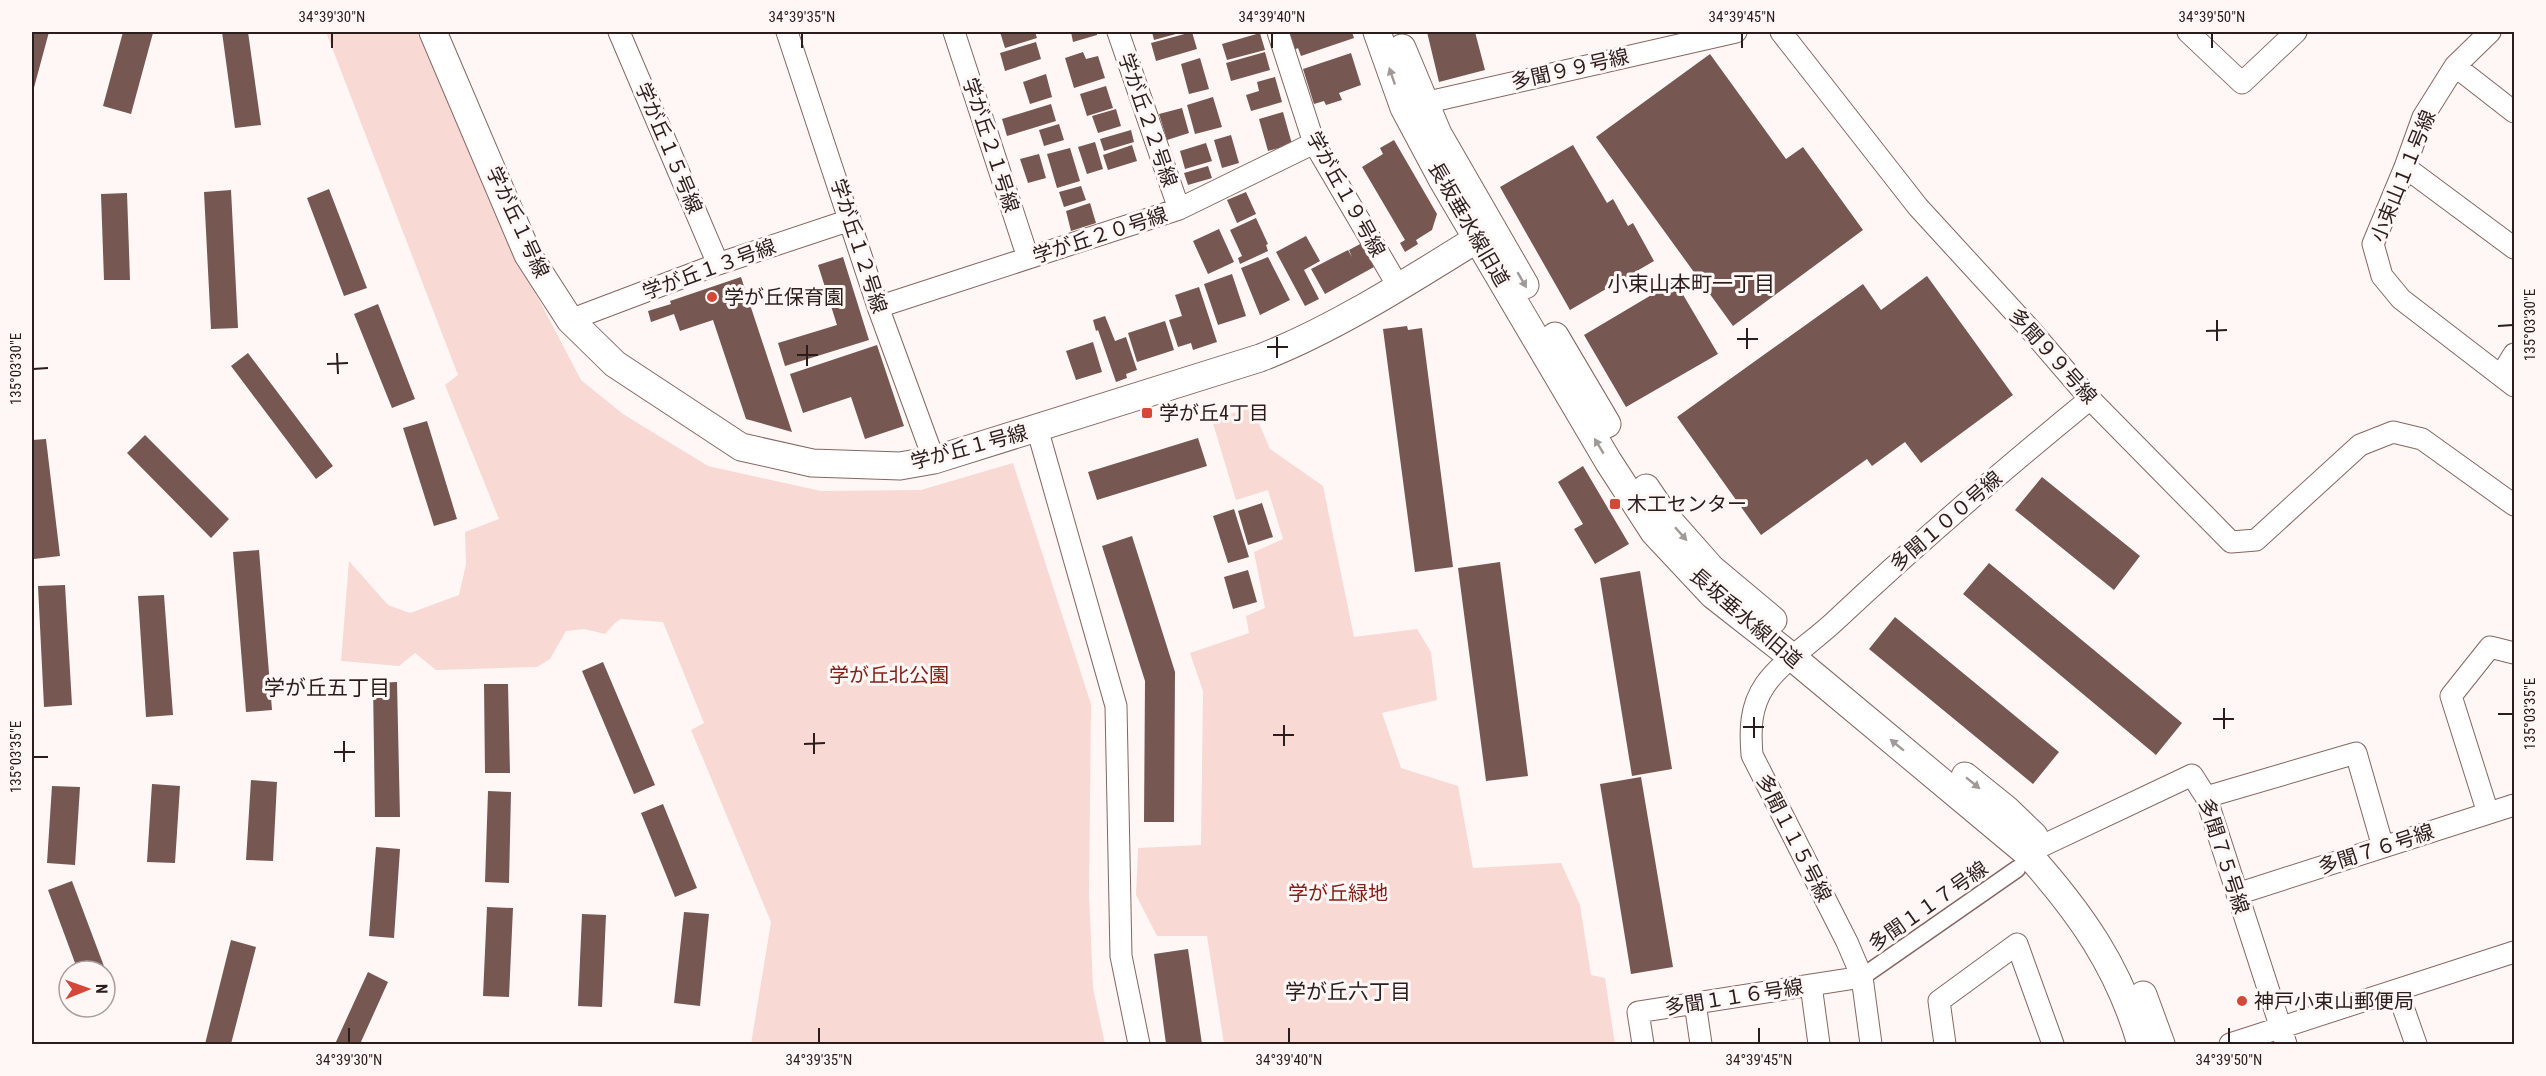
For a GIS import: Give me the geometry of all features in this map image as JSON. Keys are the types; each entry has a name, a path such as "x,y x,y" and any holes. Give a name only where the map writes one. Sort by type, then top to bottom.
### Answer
{"street":[{"name":"学が丘１号線","path":"434,32 528,255 570,320 615,364 741,447 812,463 900,466 934,460 1285,348 1398,286 1484,234"},
{"name":"学が丘１５号線","path":"619,32 718,264"},
{"name":"学が丘１２号線","path":"787,32 878,307 934,460"},
{"name":"学が丘２１号線","path":"954,32 1028,258"},
{"name":"学が丘２２号線","path":"1118,32 1179,208"},
{"name":"学が丘１９号線","path":"1278,32 1314,143 1398,286"},
{"name":"長坂垂水線旧道","path":"1377,32 1414,105 1608,461 1654,532 1713,596 1799,652 2029,856 2053,882 2095,939 2132,1014 2141,1044"},
{"name":"長坂垂水線旧道","path":"1397,32 1414,105"},
{"name":"多聞９９号線","path":"1414,105 1736,32"},
{"name":"多聞９９号線","path":"1781,32 1918,207 2090,399 2231,542 2256,540 2360,445 2393,432 2422,439 2514,505"},
{"path":"2188,32 2242,83 2296,32"},
{"name":"小束山１１号線","path":"2490,32 2455,66 2423,117 2373,244 2382,276 2401,299 2508,380"},
{"path":"2455,66 2514,112"},
{"name":"学が丘２０号線","path":"878,307 1179,208 1314,143"},
{"path":"2405,167 2514,248"},
{"name":"学が丘１３号線","path":"570,320 718,264 850,220"},
{"path":"2508,380 2514,354"},
{"name":"多聞１００号線","path":"1799,652 1878,580 2090,399"},
{"path":"1037,428 1116,706 1121,956 1139,1044"},
{"path":"2488,813 2451,696 2490,647 2514,653"},
{"name":"多聞１１５号線","path":"1799,652 1765,686 1753,711 1750,730 1752,755 1847,942 1862,977 1870,1044"},
{"path":"2206,797 2356,753 2383,847"},
{"name":"多聞７５号線","path":"2029,856 2192,775 2206,797 2283,1036"},
{"name":"多聞７６号線","path":"2237,894 2514,805"},
{"name":"長坂垂水線旧道","path":"2029,856 2089,898 2130,965 2161,1044"},
{"name":"多聞１１７号線","path":"1862,977 2029,856"},
{"path":"1945,1044 1939,1001 2017,944 2053,1044"},
{"path":"2230,1044 2283,1036 2397,990 2514,952"},
{"name":"多聞１１６号線","path":"1643,1044 1638,1012 1862,977"},
{"path":"1811,985 1819,1044"},
{"path":"2397,990 2416,1044"},
{"path":"1695,1003 1701,1044"}],"green space":[{"name":"学が丘北公園","path":"326,32 417,32 505,235 581,380 623,414 708,466 821,491 921,490 1013,463 1091,704 1089,893 1093,988 1105,1044 751,1044 771,922 691,730 704,723 663,622 621,619 605,634 584,629 566,631 550,659 537,667 436,670 415,653 399,666 341,661 349,561 388,605 410,613 459,595 466,564 465,532 499,519 445,385 458,375"},
{"name":"学が丘緑地","path":"1252,407 1270,449 1323,486 1354,637 1417,629 1431,652 1437,700 1382,713 1401,768 1458,786 1473,868 1561,863 1580,905 1591,975 1605,978 1615,1044 1224,1044 1207,936 1157,936 1136,895 1138,848 1201,845 1203,691 1190,653 1249,633 1246,616 1265,608 1254,552 1283,539 1268,490 1236,500 1212,420"}],"building":[{"path":"32,32 49,32 32,95"},
{"path":"123,32 153,33 131,114 103,106"},
{"path":"222,32 248,32 261,125 235,128"},
{"path":"1000,32 1035,32 1037,38 1005,48"},
{"path":"1071,32 1097,32 1097,35 1073,42"},
{"path":"1152,32 1183,32 1154,40"},
{"path":"1192,32 1197,49 1156,61 1151,43"},
{"path":"1288,32 1352,32 1354,38 1301,56 1298,48 1294,50"},
{"path":"1427,32 1475,32 1485,70 1439,82"},
{"path":"1260,33 1265,50 1227,60 1222,44"},
{"path":"1036,42 1041,59 1005,71 1000,53"},
{"path":"1083,52 1086,59 1098,56 1105,78 1074,88 1065,58"},
{"path":"1265,52 1270,70 1231,81 1226,63"},
{"path":"1351,53 1361,85 1339,93 1342,100 1326,105 1324,101 1314,104 1303,69"},
{"path":"1710,54 1786,159 1803,147 1863,230 1733,326 1596,137"},
{"path":"1200,58 1209,89 1189,94 1181,64"},
{"path":"1046,74 1052,97 1030,104 1023,82"},
{"path":"1275,77 1282,102 1251,111 1246,95 1259,91 1257,82"},
{"path":"1106,86 1113,108 1087,116 1080,94"},
{"path":"1213,97 1222,127 1195,134 1187,105"},
{"path":"1051,104 1056,121 1007,136 1002,119"},
{"path":"1182,108 1189,133 1167,140 1159,114"},
{"path":"1116,109 1121,126 1098,133 1092,116"},
{"path":"1283,112 1292,144 1268,151 1259,119"},
{"path":"1059,124 1064,140 1044,146 1039,130"},
{"path":"1131,130 1134,142 1104,151 1100,139"},
{"path":"1231,135 1239,163 1222,168 1214,140"},
{"path":"1394,140 1437,214 1432,230 1416,240 1418,244 1405,252 1400,243 1405,240 1362,167 1383,154 1380,148"},
{"path":"1095,142 1103,169 1087,174 1078,147"},
{"path":"1206,143 1212,161 1185,169 1180,151"},
{"path":"1132,145 1137,161 1108,170 1103,155"},
{"path":"1573,145 1607,203 1613,199 1628,226 1633,223 1654,261 1570,310 1500,187"},
{"path":"1070,148 1080,181 1057,188 1047,154"},
{"path":"1039,154 1046,178 1028,183 1020,159"},
{"path":"1208,166 1212,178 1188,185 1184,173"},
{"path":"1081,186 1086,200 1064,207 1059,192"},
{"path":"329,189 367,288 344,296 307,198"},
{"path":"231,190 238,328 211,329 204,192"},
{"path":"1246,192 1256,214 1237,223 1227,200"},
{"path":"127,193 130,280 104,280 101,194"},
{"path":"1090,203 1096,223 1071,231 1066,211"},
{"path":"1256,218 1268,244 1266,245 1268,251 1240,264 1238,258 1242,256 1230,230"},
{"path":"1219,229 1234,262 1208,274 1193,241"},
{"path":"1306,236 1320,261 1304,270 1319,299 1305,306 1276,252"},
{"path":"1362,243 1374,267 1325,294 1311,269 1348,250 1352,257 1349,250"},
{"path":"843,257 869,340 785,366 778,343 837,325 818,265"},
{"path":"1268,257 1290,300 1260,315 1241,268"},
{"path":"1232,274 1246,316 1218,325 1204,284"},
{"path":"1927,276 2013,395 1921,463 1905,442 1872,466 1867,459 1761,535 1677,417 1863,284 1881,310"},
{"path":"741,277 792,432 746,419 713,320 680,331 674,314 651,322 648,311 671,304 670,301"},
{"path":"1675,281 1718,354 1626,407 1584,335"},
{"path":"1199,287 1217,342 1193,350 1191,343 1178,347 1169,320 1182,316 1175,295"},
{"path":"378,304 415,399 392,408 354,314"},
{"path":"1105,316 1115,341 1126,337 1137,370 1126,374 1127,378 1116,382 1093,320"},
{"path":"1165,321 1174,350 1137,362 1128,333"},
{"path":"1407,326 1408,330 1422,328 1453,567 1415,572 1383,329"},
{"path":"1093,342 1102,372 1076,380 1066,351"},
{"path":"877,345 904,426 865,439 851,397 803,413 790,374"},
{"path":"248,353 333,466 316,479 231,366"},
{"path":"427,421 457,519 434,526 403,428"},
{"path":"145,435 229,519 211,538 127,453"},
{"path":"1198,438 1207,466 1097,500 1088,472"},
{"path":"46,439 60,556 34,559 32,440"},
{"path":"1583,466 1629,544 1595,564 1574,529 1583,524 1558,482"},
{"path":"2042,477 2140,556 2114,590 2015,510"},
{"path":"1262,503 1273,537 1248,545 1238,511"},
{"path":"1234,509 1249,557 1228,563 1213,516"},
{"path":"1132,536 1175,672 1174,822 1144,822 1145,681 1102,546"},
{"path":"259,550 272,710 246,712 233,552"},
{"path":"1500,562 1528,776 1486,781 1458,568"},
{"path":"1989,563 2182,723 2156,755 1963,594"},
{"path":"1248,570 1257,602 1233,609 1224,577"},
{"path":"1640,571 1672,769 1632,776 1600,578"},
{"path":"65,585 72,705 44,707 38,586"},
{"path":"164,595 173,715 146,717 138,596"},
{"path":"1895,617 2059,752 2033,784 1869,649"},
{"path":"603,662 655,785 634,794 582,671"},
{"path":"397,682 400,817 375,817 373,683"},
{"path":"484,684 508,684 510,773 485,773"},
{"path":"1641,777 1673,967 1631,974 1600,784"},
{"path":"251,780 277,782 273,861 246,860"},
{"path":"152,784 180,786 175,863 147,862"},
{"path":"52,786 80,787 75,865 47,863"},
{"path":"488,791 511,792 509,883 485,882"},
{"path":"663,804 697,888 675,897 641,813"},
{"path":"376,847 400,849 394,938 369,936"},
{"path":"72,881 101,959 74,959 48,890"},
{"path":"487,907 513,908 509,997 483,996"},
{"path":"684,912 709,914 700,1006 674,1003"},
{"path":"582,914 606,915 602,1007 578,1006"},
{"path":"231,940 256,947 231,1044 205,1044"},
{"path":"1188,949 1202,1044 1166,1044 1154,954"},
{"path":"368,972 388,982 360,1044 335,1044"}],"place":[{"name":"学が丘保育園","path":"712,297"},
{"name":"学が丘4丁目","path":"1147,413"},
{"name":"木工センター","path":"1615,504"},
{"name":"神戸小束山郵便局","path":"2242,1001"}],"district":[{"name":"小束山本町一丁目","path":"1691,284"},
{"name":"学が丘五丁目","path":"327,688"},
{"name":"学が丘六丁目","path":"1348,992"}]}
